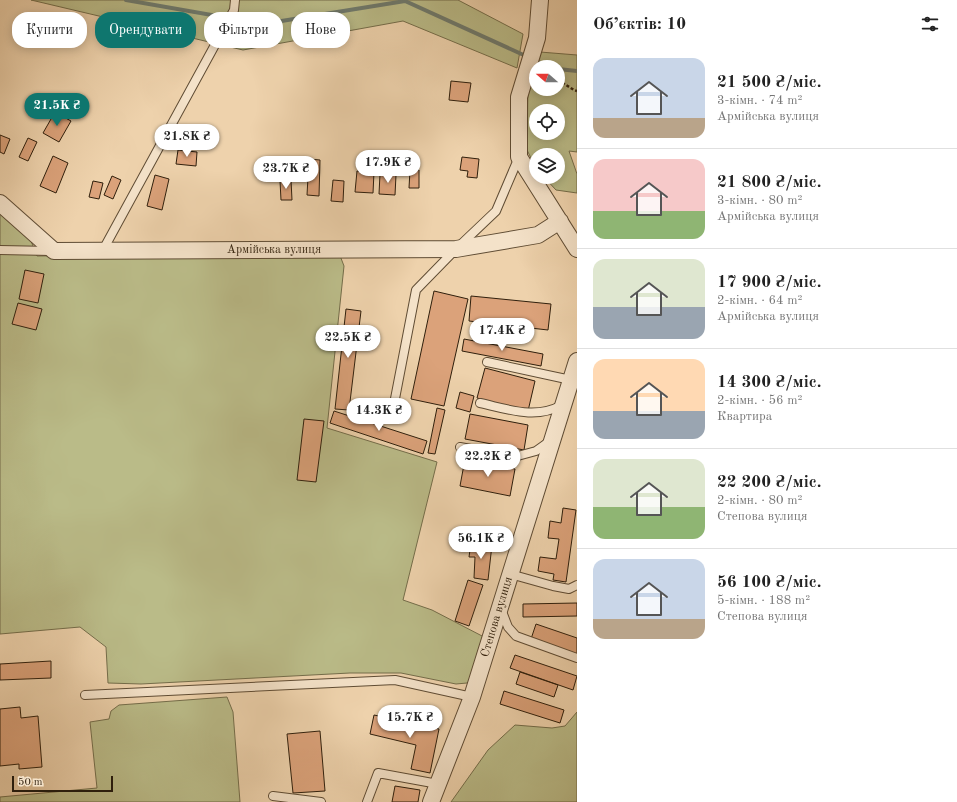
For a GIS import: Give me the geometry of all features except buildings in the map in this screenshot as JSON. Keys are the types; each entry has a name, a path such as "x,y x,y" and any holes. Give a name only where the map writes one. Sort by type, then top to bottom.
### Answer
{"street":[{"path":"540,0 537,38 520,97 519,157 577,249"},
{"path":"0,203 54,251"},
{"name":"Армійська вулиця","path":"54,251 456,249 538,235 560,221"},
{"name":"Степова вулиця","path":"431,802 472,697 577,361"}],"lane":[{"path":"103,250 234,10 235,0"},
{"path":"393,409 416,290 496,210 519,157"},
{"path":"0,250 54,251"},
{"path":"487,362 571,380"},
{"path":"480,403 521,412 538,413 555,409 564,404"},
{"path":"460,447 514,458 536,451 553,439"},
{"path":"510,574 569,589 577,585"},
{"path":"500,606 508,627 516,636 577,658"},
{"path":"85,695 395,680 472,697"},
{"path":"368,802 378,773 438,784"},
{"path":"273,796 320,802"}],"path":[{"path":"565,84 577,91"}],"green space":[{"path":"31,0 458,0 523,34 517,68 403,21 350,31 350,12 291,12 291,41 283,43 283,12 204,12 204,41 196,39 196,12 95,12 95,15"},
{"path":"235,48 254,48 243,50"},
{"path":"540,52 577,55 577,152 569,151 577,174 577,193 556,190 550,184 565,184 565,148 529,148 529,154 527,150 529,85 529,96 565,96 565,60 537,60"},
{"path":"0,210 31,241 37,256 339,253 344,266 327,428 437,462 403,600 432,610 484,637 475,676 467,683 456,684 401,673 350,673 141,684 108,683 106,647 80,627 0,634"},
{"path":"227,697 233,712 240,802 0,802 0,797 97,788 90,722 109,719 111,711 119,705"},
{"path":"577,712 577,802 451,802 488,750 515,725 552,728 565,726"}],"waterway":[{"path":"126,0 263,24 405,1 528,57"},
{"path":"565,70 577,71"}]}
